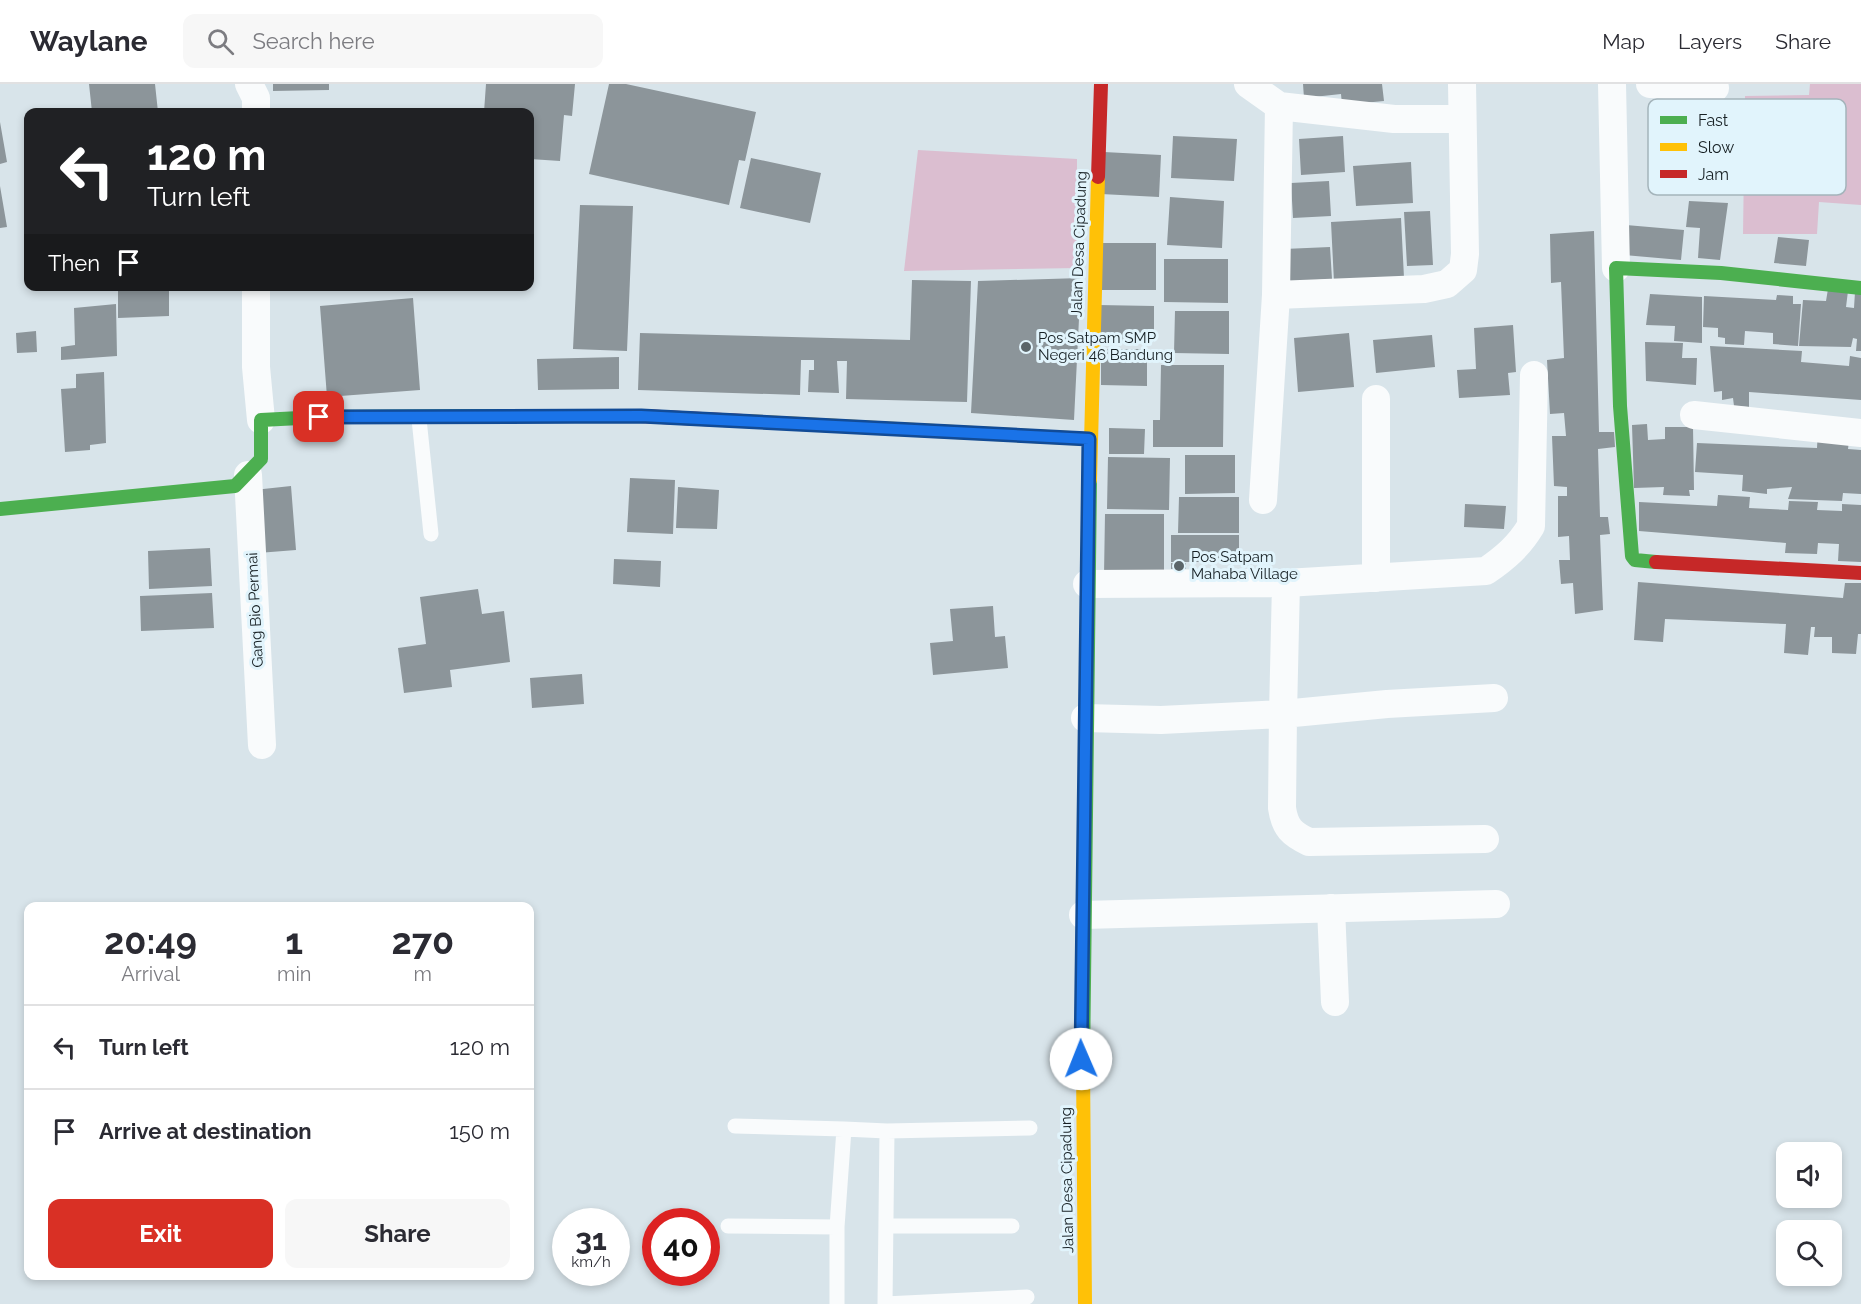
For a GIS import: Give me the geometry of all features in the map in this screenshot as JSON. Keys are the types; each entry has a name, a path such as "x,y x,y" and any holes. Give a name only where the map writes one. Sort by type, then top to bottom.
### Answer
{"street":[{"path":"249,84 256,98 256,108"},
{"name":"Jalan Desa Cipadung","path":"1085,1304 1081,1037 1085,718 1089,439 1101,84"},
{"path":"1248,84 1279,106 1394,119 1461,119"},
{"path":"1276,294 1424,289 1447,284 1463,270 1465,254 1462,84"},
{"path":"1612,84 1620,406 1632,556 1635,560 1646,562 1861,573"},
{"path":"1650,84 1715,88"},
{"path":"1263,500 1276,294 1279,106"},
{"path":"1616,268 1721,273 1861,288"},
{"path":"0,509 235,486 248,475 261,459 261,420 256,367 256,291"},
{"path":"1087,584 1286,583 1486,571 1520,544 1531,526 1534,375"},
{"path":"1376,399 1376,578"},
{"path":"1694,415 1861,433"},
{"path":"261,420 319,417 419,419 641,416 1089,439"},
{"name":"Gang Bio Permai","path":"248,475 262,745"},
{"path":"1286,583 1282,808 1284,821 1291,833 1309,843 1485,839"},
{"path":"1085,718 1161,720 1283,714 1387,704 1494,698"},
{"path":"1083,915 1496,904"},
{"path":"1331,908 1335,1002"}],"lane":[{"path":"419,419 431,534"},
{"path":"735,1126 887,1131 1030,1128"},
{"path":"837,1304 837,1227 844,1129"},
{"path":"887,1131 885,1304 1027,1297"},
{"path":"728,1226 837,1227"},
{"path":"886,1226 1012,1226"}],"shaded area":[{"path":"1810,84 1861,84 1861,205 1819,202 1817,234 1743,234 1744,195 1846,195 1846,99 1745,99 1745,96 1809,95"},
{"path":"918,150 1077,159 1077,268 904,271"}],"building":[{"path":"89,84 155,84 158,108 92,108"},
{"path":"273,84 329,84 329,90 273,91"},
{"path":"486,84 575,84 572,116 564,115 560,161 534,159 534,108 484,108"},
{"path":"609,84 626,84 756,112 745,161 739,160 729,205 589,174"},
{"path":"1303,84 1382,84 1384,101 1342,105 1341,94 1304,98"},
{"path":"0,122 7,162 0,164"},
{"path":"1173,136 1237,139 1234,181 1171,178"},
{"path":"1343,136 1345,172 1301,175 1299,139"},
{"path":"1104,152 1161,155 1159,197 1101,194"},
{"path":"751,158 821,173 810,223 740,208"},
{"path":"1411,162 1413,203 1356,206 1353,166"},
{"path":"1329,181 1331,216 1293,218 1291,183"},
{"path":"0,186 7,227 0,228"},
{"path":"1170,197 1224,201 1222,248 1167,245"},
{"path":"1689,201 1728,203 1720,260 1698,258 1700,228 1686,227"},
{"path":"580,205 633,206 627,351 573,349"},
{"path":"1430,211 1433,265 1407,266 1404,212"},
{"path":"1401,218 1404,278 1334,282 1331,222"},
{"path":"1626,225 1684,230 1681,260 1624,255"},
{"path":"1594,231 1599,432 1614,432 1615,447 1598,449 1600,517 1608,517 1610,534 1600,535 1603,610 1575,614 1573,583 1561,584 1559,560 1570,560 1569,536 1558,537 1558,496 1567,496 1567,487 1554,486 1552,436 1566,436 1564,413 1550,414 1547,360 1564,358 1561,282 1551,283 1550,234"},
{"path":"1778,237 1809,240 1806,266 1774,263"},
{"path":"1101,243 1156,243 1156,290 1101,290"},
{"path":"1330,247 1332,279 1286,282 1284,249"},
{"path":"1164,259 1228,259 1228,303 1164,302"},
{"name":"Pos Satpam SMP Negeri 46 Bandung","path":"1081,278 1074,420 971,413 978,281"},
{"path":"912,280 971,281 967,402 846,399 847,361 837,361 839,393 808,392 809,370 814,370 814,360 801,360 800,395 638,390 640,333 910,340"},
{"path":"1828,289 1848,291 1846,307 1854,308 1855,292 1861,292 1861,351 1856,351 1857,339 1853,338 1851,347 1799,346 1803,300 1826,301"},
{"path":"118,291 169,291 169,316 118,318"},
{"path":"1650,294 1702,297 1702,343 1674,341 1675,326 1646,325"},
{"path":"1777,295 1793,296 1793,304 1801,304 1798,346 1773,344 1773,333 1745,331 1744,345 1725,344 1725,338 1718,337 1718,328 1703,327 1704,296 1776,300"},
{"path":"413,298 420,390 327,397 320,306"},
{"path":"116,304 117,356 61,360 61,347 75,345 74,308"},
{"path":"1098,305 1154,306 1154,342 1098,342"},
{"path":"1175,311 1229,311 1229,354 1174,353"},
{"path":"1513,325 1516,372 1508,373 1510,395 1459,398 1457,370 1476,369 1474,328"},
{"path":"36,331 37,352 17,353 16,333"},
{"path":"1349,333 1354,387 1298,392 1294,338"},
{"path":"1432,335 1435,367 1376,373 1373,340"},
{"path":"1645,342 1683,343 1682,358 1697,358 1696,385 1646,381"},
{"path":"1710,346 1802,351 1801,362 1849,366 1850,356 1861,358 1861,400 1749,392 1749,407 1734,406 1733,398 1722,400 1722,391 1714,392"},
{"path":"1101,349 1147,349 1147,386 1101,385"},
{"path":"619,357 619,389 538,390 537,359"},
{"path":"1161,365 1224,365 1223,447 1153,447 1153,420 1160,420"},
{"path":"104,372 106,443 90,445 90,450 65,452 61,389 76,388 76,374"},
{"path":"1647,424 1648,440 1665,439 1665,427 1693,427 1694,490 1689,490 1690,496 1663,495 1664,487 1634,488 1632,425"},
{"path":"1109,428 1145,429 1144,454 1109,454"},
{"path":"1818,429 1850,433 1848,449 1861,450 1861,494 1843,493 1842,501 1788,499 1792,487 1767,489 1767,494 1742,491 1743,475 1695,472 1697,443 1817,448"},
{"path":"1185,455 1235,455 1235,493 1185,494"},
{"path":"1108,457 1170,458 1169,510 1107,509"},
{"path":"630,478 675,480 673,534 627,532"},
{"path":"291,486 296,550 258,553 253,490"},
{"path":"678,487 719,490 717,529 676,528"},
{"path":"1718,495 1750,497 1749,508 1788,510 1789,501 1818,502 1817,510 1842,511 1842,504 1861,505 1861,562 1838,561 1839,544 1818,543 1817,554 1785,553 1786,543 1639,531 1639,502 1717,506"},
{"path":"1179,497 1239,497 1239,533 1178,533"},
{"path":"1465,504 1506,506 1504,529 1464,527"},
{"path":"1105,514 1164,514 1164,576 1104,575"},
{"path":"1171,535 1239,535 1239,562 1171,562"},
{"path":"210,548 212,586 149,589 148,551"},
{"path":"614,559 661,561 660,587 613,584"},
{"name":"Pos Satpam Mahaba Village","path":"1171,563 1186,563 1186,569 1171,569"},
{"path":"1638,582 1843,598 1845,583 1861,583 1861,634 1858,634 1856,654 1832,653 1832,637 1814,637 1815,627 1811,627 1808,655 1784,653 1786,624 1665,619 1663,642 1634,640"},
{"path":"478,589 482,614 504,611 510,662 450,670 452,687 404,693 398,648 426,644 420,597"},
{"path":"212,593 214,628 141,631 140,596"},
{"path":"993,606 995,637 1005,636 1008,668 933,675 930,643 953,641 950,609"},
{"path":"582,674 584,704 532,708 530,678"}],"traffic: fast":[{"path":"1656,562 1635,560 1632,556 1620,406 1616,268 1721,273 1861,288"},
{"path":"0,509 235,486 261,459 261,420 319,417 507,416"},
{"path":"1083,1065 1090,480"}],"traffic: slow":[{"path":"1090,480 1098,177"},
{"path":"743,421 1089,439"},
{"path":"1083,1065 1085,1304"}],"traffic: jam":[{"path":"1098,177 1101,84"},
{"path":"507,416 641,416 743,421"},
{"path":"1656,562 1861,573"}],"place":[{"name":"Pos Satpam SMP Negeri 46 Bandung","path":"1026,347"},
{"name":"Pos Satpam Mahaba Village","path":"1179,566"}],"route":[{"path":"319,417 419,419 641,416 1089,439 1081,1059"}]}
